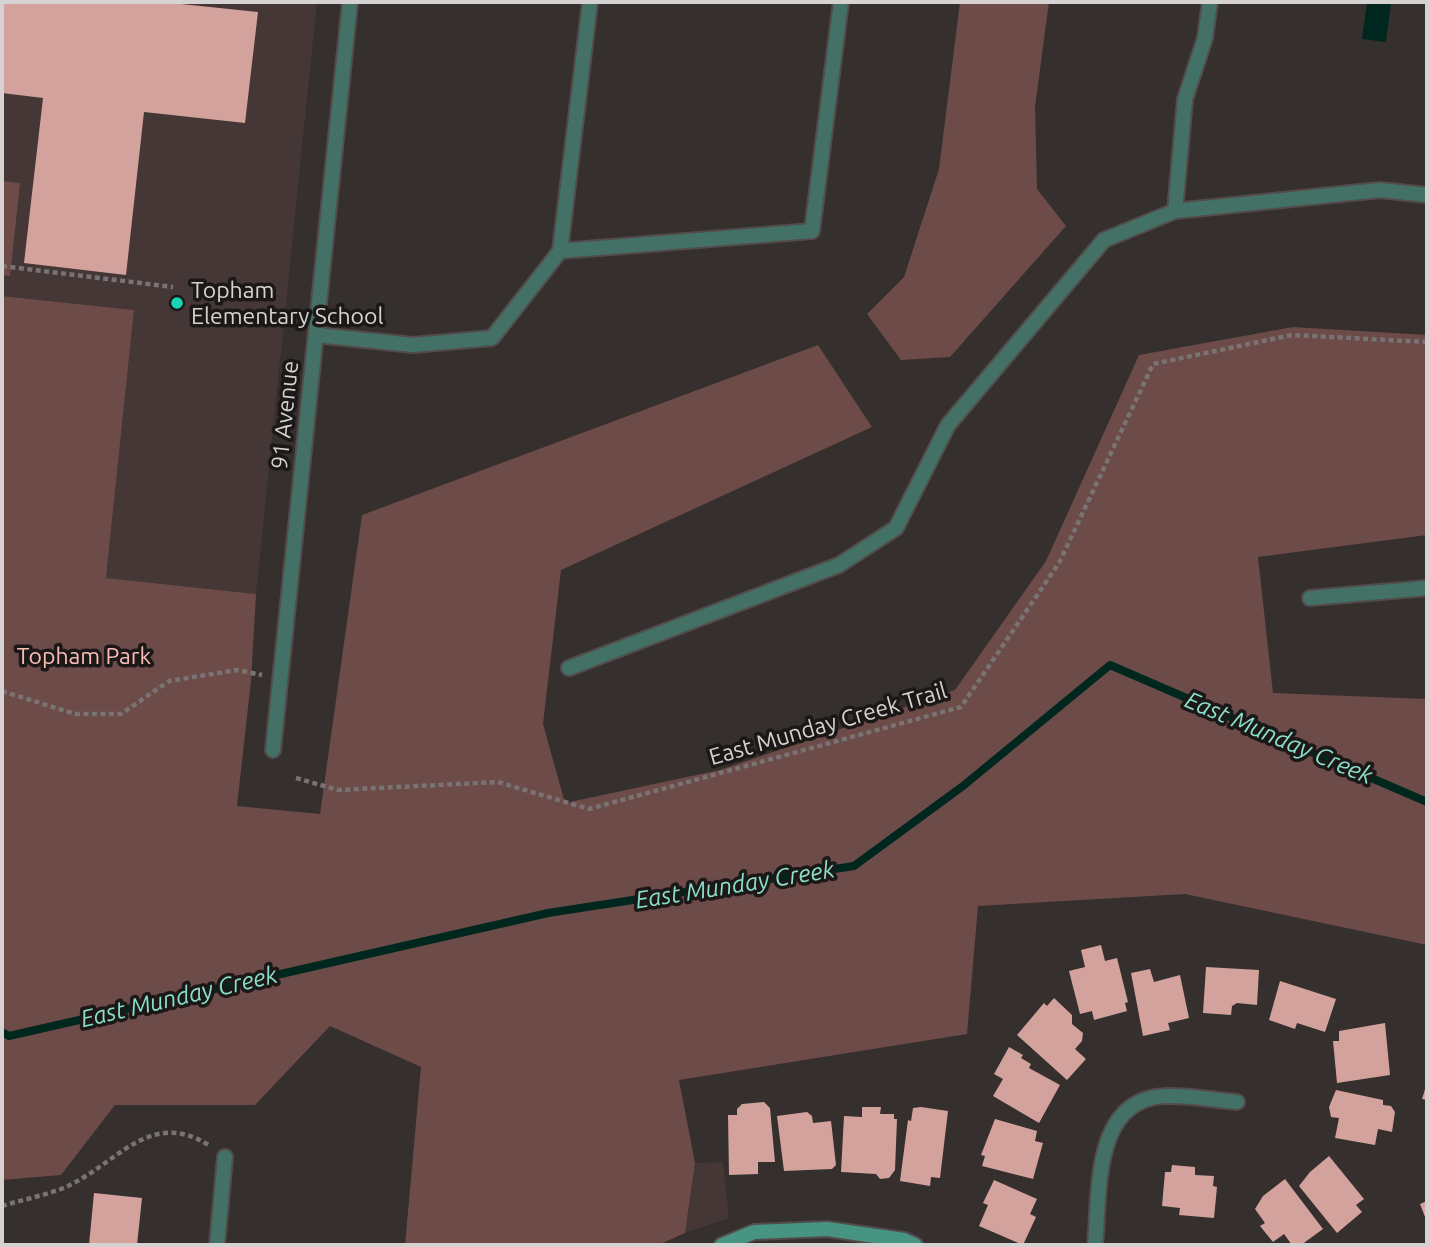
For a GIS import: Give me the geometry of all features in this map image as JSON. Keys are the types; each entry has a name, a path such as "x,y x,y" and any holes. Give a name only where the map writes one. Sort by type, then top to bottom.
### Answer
{"street":[{"name":"91 Avenue","path":"273,750 350,2"},
{"path":"316,335 413,345 492,338 560,251 590,2"},
{"path":"560,251 812,231 841,2"},
{"path":"1175,211 1185,99 1205,38 1210,2"},
{"path":"569,668 839,565 896,528 948,425 1104,240 1175,211 1380,190 1427,195"},
{"path":"1310,598 1427,588"},
{"path":"1095,1245 1106,1147 1119,1117 1132,1105 1165,1096 1237,1102"},
{"path":"216,1245 225,1157"},
{"path":"723,1245 754,1232 827,1229 904,1240 915,1245"}],"path":[{"path":"2,266 173,287"},
{"name":"East Munday Creek Trail","path":"296,778 338,790 498,782 589,809 961,707 1059,563 1153,365 1292,335 1427,342"},
{"path":"2,691 75,714 121,714 169,681 237,670 280,678"},
{"path":"2,1206 69,1186 155,1132 195,1137 225,1157"}],"shaded area":[{"name":"Topham Elementary School","path":"2,2 317,2 256,594 106,578 134,310 2,296"},
{"path":"1367,2 1391,2 1386,42 1362,39"},
{"path":"723,1162 729,1218 685,1233 695,1163"}],"green space":[{"path":"960,2 1049,2 1035,107 1037,189 1066,226 950,357 901,360 867,314 904,277 939,169"},
{"path":"2,181 20,183 10,276 2,275"},
{"name":"Topham Park","path":"2,296 134,310 106,578 256,594 251,681 237,806 320,814 362,515 818,345 872,427 561,570 543,724 565,803 720,770 955,690 1046,561 1139,355 1293,327 1427,335 1427,535 1258,557 1273,693 1427,699 1427,945 1185,894 978,906 967,1034 679,1080 695,1163 685,1233 658,1245 405,1245 421,1067 330,1026 255,1105 115,1105 61,1175 2,1180"}],"building":[{"path":"2,2 162,2 258,12 245,123 144,112 126,275 24,263 43,98 2,93"},
{"path":"1101,945 1105,961 1117,958 1128,1002 1125,1003 1127,1011 1094,1020 1092,1011 1080,1014 1069,971 1085,967 1081,950"},
{"path":"1206,967 1259,970 1257,1005 1237,1003 1232,1006 1231,1015 1203,1013"},
{"path":"1150,969 1154,982 1180,975 1189,1018 1168,1023 1170,1030 1143,1036 1131,973"},
{"path":"1280,981 1336,999 1325,1032 1297,1023 1295,1029 1269,1020"},
{"path":"1054,998 1072,1015 1072,1024 1083,1033 1082,1041 1075,1049 1086,1059 1067,1080 1017,1035 1044,1003 1047,1006"},
{"path":"1385,1023 1390,1075 1337,1083 1333,1041 1339,1041 1339,1031"},
{"path":"1009,1047 1023,1055 1021,1058 1031,1064 1029,1068 1060,1085 1039,1123 993,1096 1003,1079 994,1074"},
{"path":"1427,1083 1427,1100 1422,1099"},
{"path":"1336,1090 1383,1100 1383,1105 1391,1106 1395,1112 1392,1132 1378,1129 1375,1145 1335,1138 1339,1118 1331,1117 1329,1107"},
{"path":"764,1102 770,1108 775,1162 758,1162 758,1174 729,1175 728,1115 737,1115 737,1109 742,1104"},
{"path":"862,1107 881,1107 880,1114 894,1114 894,1119 897,1119 895,1170 889,1178 880,1179 876,1174 841,1172 844,1116 862,1117"},
{"path":"913,1108 948,1111 940,1178 931,1177 930,1186 900,1181 908,1120 911,1121"},
{"path":"807,1112 812,1116 813,1123 831,1121 836,1165 832,1169 784,1171 777,1116"},
{"path":"995,1119 1037,1131 1035,1141 1043,1143 1033,1179 982,1166 985,1156 981,1155"},
{"path":"1329,1156 1364,1199 1356,1205 1362,1212 1337,1233 1299,1186 1310,1172"},
{"path":"1172,1165 1195,1167 1195,1175 1214,1176 1213,1186 1217,1187 1214,1218 1179,1215 1180,1208 1162,1206 1165,1172 1171,1172"},
{"path":"1285,1179 1323,1229 1301,1245 1292,1245 1284,1234 1273,1242 1260,1226 1265,1223 1255,1209 1263,1196"},
{"path":"994,1180 1037,1199 1030,1214 1036,1217 1023,1245 979,1226 988,1205 983,1203"},
{"path":"94,1193 142,1198 137,1245 89,1245"},
{"path":"1427,1201 1427,1222 1420,1204"}],"waterway":[{"name":"East Munday Creek","path":"2,1032 9,1036 548,913 854,866 963,786 1110,665 1427,802"}],"place":[{"name":"Topham Elementary School","path":"177,303"}]}
